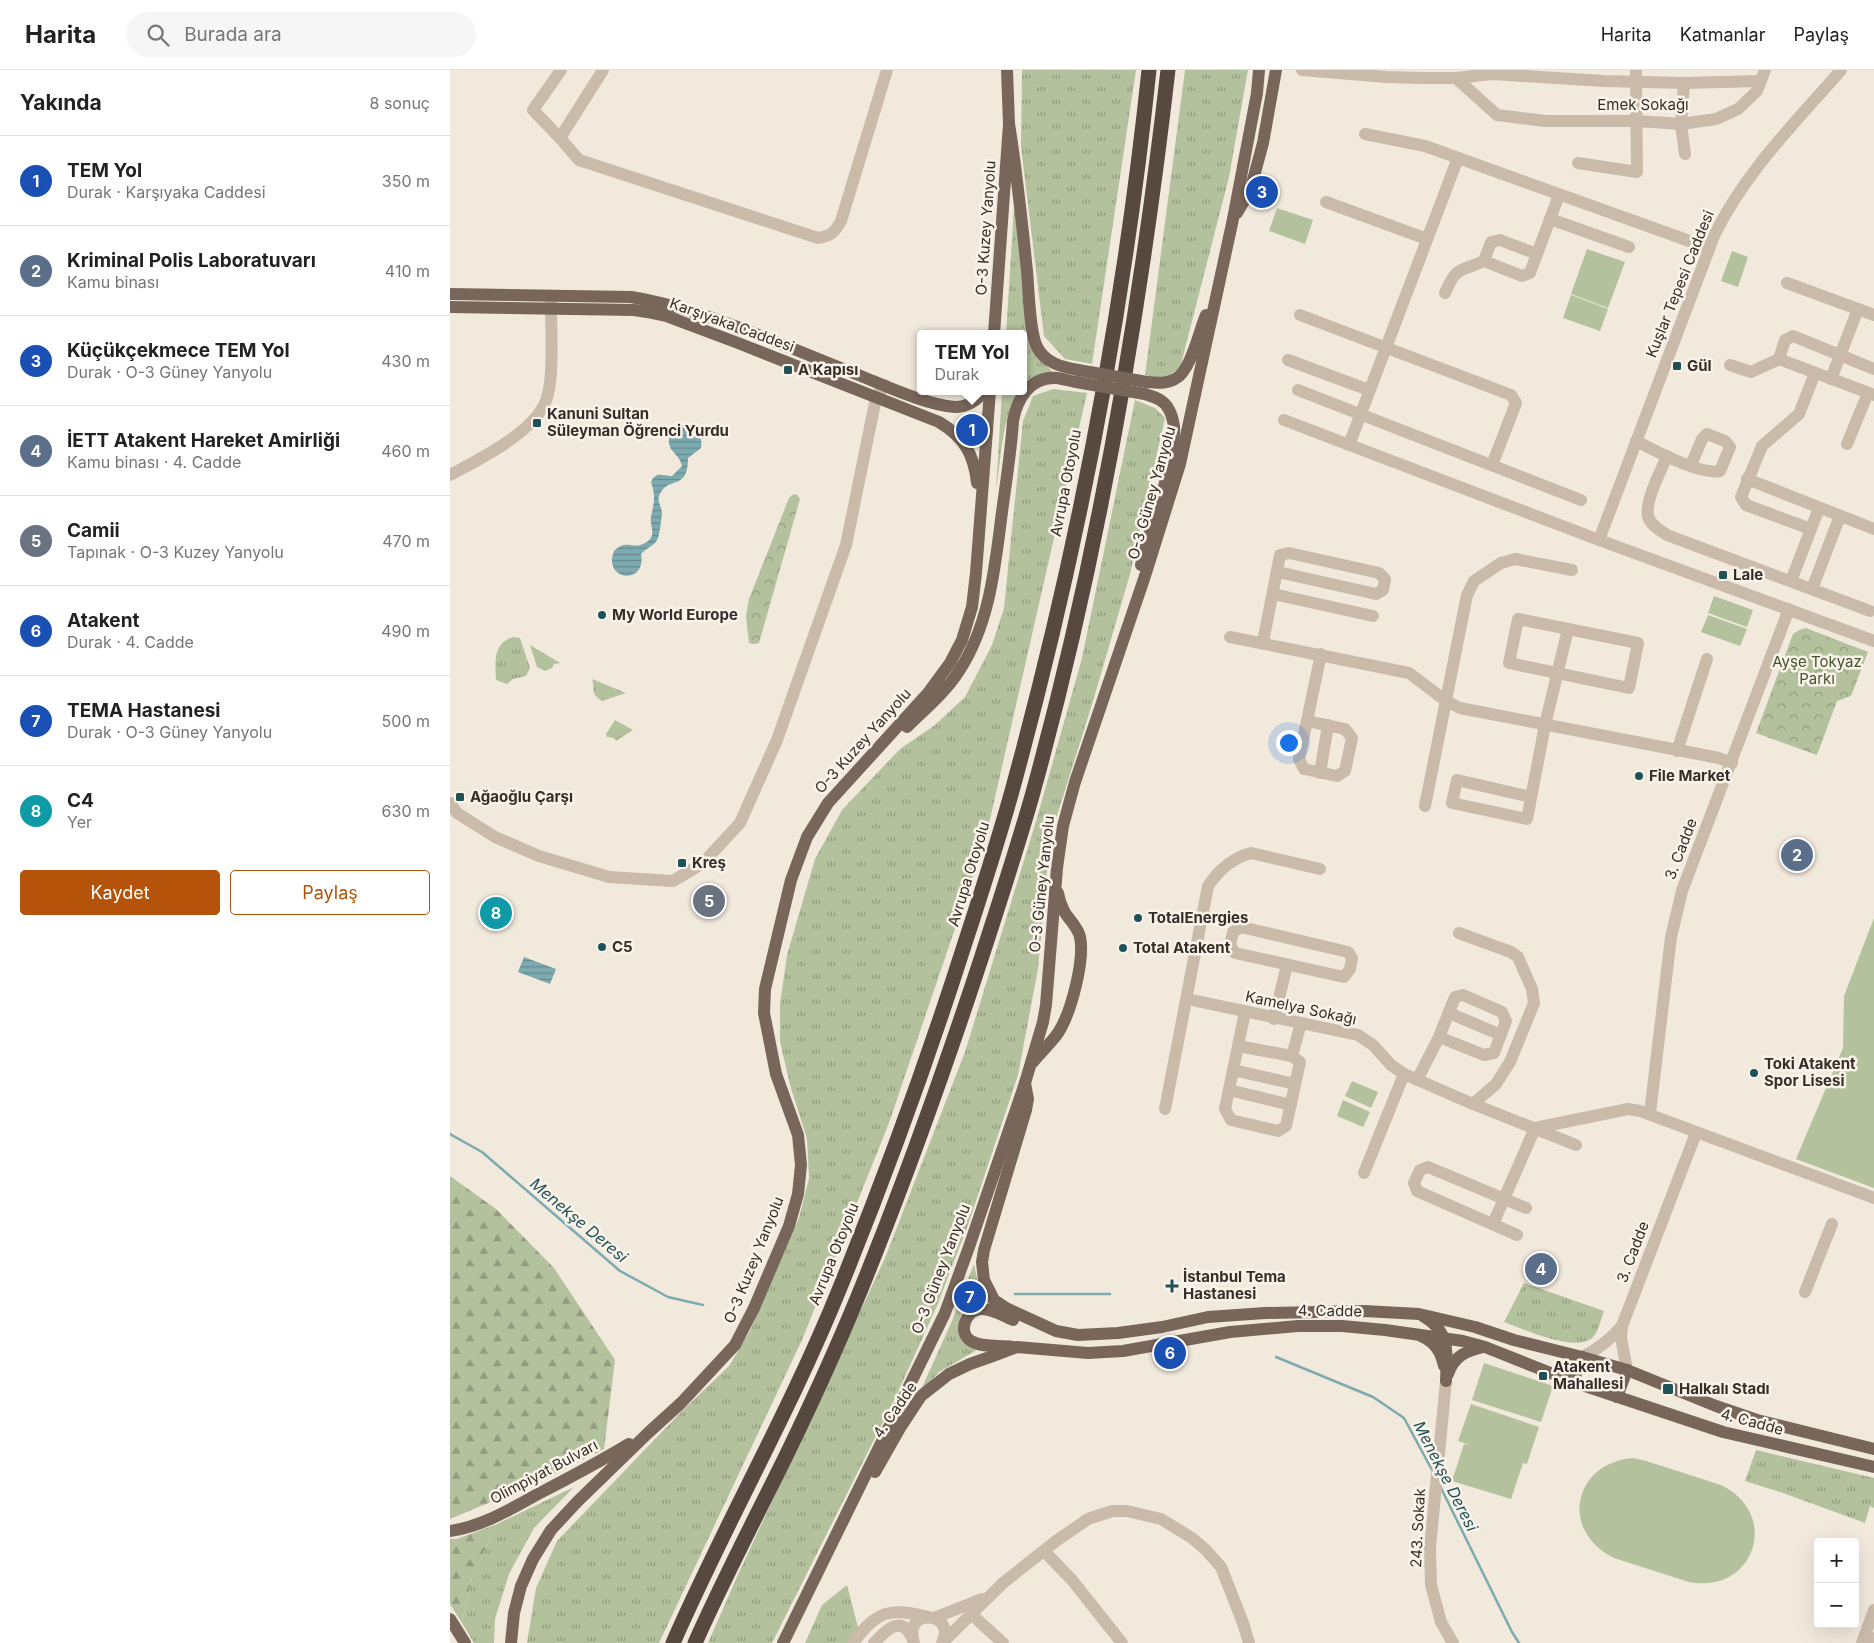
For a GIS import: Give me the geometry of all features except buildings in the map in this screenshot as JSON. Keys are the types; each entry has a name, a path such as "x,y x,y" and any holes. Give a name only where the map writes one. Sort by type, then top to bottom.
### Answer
{"highway":[{"name":"Avrupa Otoyolu","path":"673,1643 726,1529 795,1391 840,1288 888,1166 932,1043 1003,823 1044,669 1087,473 1120,292 1149,70"},
{"path":"695,1643 723,1581 795,1437 872,1263 940,1083 1020,837 1072,634 1109,457 1140,288 1168,70"}],"main road":[{"name":"O-3 Güney Yanyolu","path":"782,1643 944,1314 1025,1083 1043,1022 1046,1005 1060,844 1068,808 1180,464 1233,219 1257,92 1259,70"},
{"path":"1233,219 1250,191 1263,143 1276,70"},
{"path":"1008,74 1009,124 1017,178 1030,305 1037,346 1044,356 1077,376"},
{"name":"O-3 Kuzey Yanyolu","path":"994,330 1009,124"},
{"path":"1027,389 1044,379 1077,376 1146,388 1176,379 1184,370 1220,275"},
{"name":"Karşıyaka Caddesi","path":"450,294 634,310 666,316 939,422 958,436 968,448 976,469 980,521"},
{"name":"Karşıyaka Caddesi","path":"450,307 631,297 656,301 714,320 942,405 958,407 979,399 981,395"},
{"path":"1134,610 1147,536 1168,467 1174,432 1173,420 1168,407 1146,388"},
{"name":"O-3 Kuzey Yanyolu","path":"510,1643 514,1613 521,1586 533,1559 552,1530 577,1502 648,1432 681,1403 735,1345 754,1308 789,1226 798,1194 801,1165 798,1135 776,1074 764,1013 765,989 791,880 808,837 828,802 928,692 950,663 962,640 972,607 990,395"},
{"path":"853,774 868,764 943,692 959,670 974,643 993,577 1013,421 1022,395"},
{"path":"1030,1066 1058,1032 1073,996 1078,972 1081,947 1080,937 1064,910 1056,885"},
{"name":"4. Cadde","path":"1025,1083 1028,1099 1026,1110 984,1250 983,1274 988,1290 994,1300 1006,1308 1056,1331 1078,1335 1118,1333 1162,1327 1208,1317 1265,1313 1364,1311 1419,1314 1475,1327 1514,1340 1627,1370 1756,1420 1874,1449"},
{"path":"1016,1347 983,1345 968,1339 964,1324 967,1317 972,1311 988,1309 1026,1325 1056,1331"},
{"path":"1419,1314 1429,1320 1444,1337 1447,1350 1446,1381"},
{"name":"4. Cadde","path":"831,1541 921,1396 932,1386 970,1364 1016,1347 1088,1353 1123,1351 1230,1332 1298,1326 1342,1326 1444,1337 1484,1347 1573,1382 1723,1432 1874,1467"},
{"path":"1414,1333 1436,1346 1442,1355 1446,1381"},
{"path":"1446,1381 1450,1368 1457,1358 1466,1351 1484,1347"},
{"path":"1573,1382 1582,1357"},
{"path":"1617,1397 1627,1370"},
{"name":"Olimpiyat Bulvarı","path":"450,1531 461,1530 503,1513 595,1464 648,1432"},
{"path":"450,1619 465,1643"}],"street":[{"path":"561,70 534,110 579,160 818,238 828,236 836,231 841,221 887,70"},
{"path":"560,138 603,70"},
{"path":"1302,70 1386,77 1492,74 1526,77 1636,76 1684,82 1762,75"},
{"name":"Kuşlar Tepesi Caddesi","path":"1599,540 1709,248 1726,211 1742,186 1841,70"},
{"name":"Emek Sokağı","path":"1455,75 1497,115 1546,121 1636,121 1681,124 1716,119 1738,109 1757,91 1762,75"},
{"path":"1578,163 1637,172 1636,76"},
{"path":"1684,82 1681,124 1685,154"},
{"path":"1365,134 1425,146 1709,248"},
{"path":"1349,445 1458,158"},
{"path":"1445,293 1452,277 1460,269 1484,260 1522,276 1530,273 1559,195"},
{"path":"1326,202 1427,239"},
{"path":"1550,219 1628,247"},
{"path":"1484,260 1490,242 1500,240 1537,254"},
{"path":"1787,283 1874,315"},
{"path":"450,475 483,457 521,432 545,404 551,368 551,302"},
{"path":"1831,379 1858,309"},
{"path":"1300,315 1510,395 1516,403 1492,465"},
{"path":"1779,359 1785,340 1792,336 1874,369"},
{"path":"1730,365 1751,372 1779,359 1871,394 1847,444"},
{"path":"1288,360 1369,390"},
{"path":"1811,529 1746,505 1741,497 1762,446 1799,414 1815,373"},
{"path":"450,803 457,813 495,837 539,856 609,877 673,881 703,863 740,823 777,740 846,545 876,398 885,385"},
{"path":"1298,390 1581,500"},
{"path":"1284,420 1599,540 1874,641"},
{"path":"1636,441 1691,466"},
{"path":"1667,456 1649,502 1648,517 1654,526 1667,535 1870,611"},
{"path":"1747,480 1874,529"},
{"path":"1791,581 1819,508"},
{"path":"1812,589 1840,516"},
{"path":"1263,642 1280,555 1289,553 1379,573 1385,579 1383,590 1376,594 1278,572"},
{"path":"1425,806 1467,595 1474,581 1501,563 1515,560 1572,570"},
{"path":"1273,594 1373,616"},
{"name":"3. Cadde","path":"1650,1113 1671,937 1682,891 1789,609"},
{"path":"1518,619 1638,643 1629,688 1558,673 1509,663 1518,619"},
{"path":"1532,797 1457,780 1452,803 1527,819 1532,797 1545,725 1568,629"},
{"path":"1230,637 1263,642 1409,673 1446,701 1460,708 1732,762"},
{"path":"1307,721 1345,729 1352,738 1345,771 1337,776 1304,769 1299,759 1321,654"},
{"path":"1677,752 1707,659"},
{"path":"1320,773 1328,725"},
{"path":"1165,1109 1208,886 1215,876 1240,856 1251,853 1320,869"},
{"path":"1241,927 1348,952 1352,958 1350,969 1344,977 1287,964 1235,953 1230,946 1233,932 1241,927"},
{"path":"1459,933 1511,952 1518,957 1532,988 1534,1003 1510,1062 1496,1084 1473,1104"},
{"path":"1274,1019 1287,964"},
{"path":"1417,1080 1439,1037 1455,997 1463,995 1502,1012 1506,1020 1494,1053 1484,1055 1439,1037"},
{"name":"Kamelya Sokağı","path":"1187,999 1274,1019 1358,1035 1373,1045 1391,1065 1404,1074 1576,1145"},
{"path":"1238,1046 1292,1056 1300,1062 1286,1126 1278,1131 1231,1120 1225,1109 1245,1012"},
{"path":"1449,1013 1501,1035"},
{"path":"1292,1056 1301,1023"},
{"path":"1496,1048 1513,1056"},
{"path":"1233,1070 1295,1084"},
{"path":"1364,1173 1404,1074"},
{"path":"1229,1090 1291,1105"},
{"path":"1493,1224 1535,1128 1628,1109 1650,1113 1696,1133 1874,1198"},
{"name":"3. Cadde","path":"1622,1326 1696,1133"},
{"path":"1517,1235 1418,1191 1414,1182 1420,1170 1428,1167 1526,1208"},
{"path":"1805,1292 1832,1224"},
{"path":"1582,1357 1607,1342 1622,1326"},
{"path":"1622,1326 1620,1338 1627,1370"},
{"name":"243. Sokak","path":"1446,1381 1430,1548 1431,1585 1441,1622 1453,1643"},
{"path":"942,1643 989,1596 1088,1518 1112,1511 1127,1511 1161,1519 1192,1538 1206,1550 1221,1567 1243,1622 1249,1643"},
{"path":"1044,1551 1072,1580 1122,1643"},
{"path":"914,1641 913,1627 919,1620 989,1596"},
{"path":"1862,1643 1874,1610"},
{"path":"852,1643 870,1623 891,1612 904,1611 932,1617 942,1624 945,1633 942,1643"},
{"path":"971,1614 1003,1643"},
{"path":"874,1643 896,1625 909,1630 914,1641"},
{"path":"1872,1643 1874,1638"}],"green space":[{"path":"1022,70 1136,70 1092,364 1065,359 1044,336 1021,147"},
{"path":"1185,70 1248,70 1229,177 1180,368 1163,379 1145,375"},
{"path":"1015,191 1039,358 1053,372 1027,382 1027,330 1006,330"},
{"path":"1277,208 1313,220 1305,244 1269,231"},
{"path":"1587,249 1625,262 1608,308 1571,294"},
{"path":"1732,251 1748,257 1738,287 1721,281"},
{"path":"1571,295 1608,309 1600,331 1563,318"},
{"path":"1053,389 1087,393 986,837 889,1123 802,1340 659,1643 527,1643 536,1588 557,1541 682,1411 729,1366 750,1331 799,1218 809,1178 807,1139 790,1085 780,1041 780,1004 787,955 815,859 842,810 900,749 935,725 965,697 992,645 1004,608 1023,421 1033,396"},
{"path":"1002,395 1016,395 1005,426 996,491"},
{"path":"1135,400 1155,408 1165,418 1130,574 1094,698 1050,838 1038,969 1018,1075 968,1225 937,1306 897,1394 772,1643 708,1643 885,1258 965,1052 1037,818 1082,658"},
{"path":"796,494 800,499 759,643 749,643 746,616 749,599 789,498"},
{"path":"1714,596 1753,610 1747,627 1708,613"},
{"path":"1708,615 1747,629 1740,646 1701,632"},
{"name":"Ayşe Tokyaz Parkı","path":"1806,628 1868,652 1851,696 1837,701 1817,755 1756,733 1793,634"},
{"path":"513,637 520,638 530,668 526,676 513,679 507,684 496,680 496,660 499,648 506,640"},
{"path":"530,645 560,663 554,664 552,668 545,671 537,667"},
{"path":"592,679 626,693 602,701 594,693"},
{"path":"615,720 633,730 616,741 614,738 607,737 606,734"},
{"path":"1874,918 1874,1188 1796,1159 1843,1048 1844,996"},
{"path":"1352,1081 1378,1092 1371,1108 1345,1096"},
{"path":"1343,1100 1370,1112 1363,1127 1337,1116"},
{"path":"450,1176 496,1209 554,1268 615,1360 604,1449 539,1482 450,1519"},
{"path":"974,1264 978,1282 991,1303 975,1299 965,1303 960,1318 959,1331 963,1341 977,1350 939,1372 919,1394 952,1321"},
{"path":"1524,1283 1604,1311 1593,1337 1585,1342 1563,1342 1504,1322"},
{"path":"1484,1363 1553,1386 1541,1422 1472,1400"},
{"path":"1471,1404 1539,1427 1527,1464 1523,1463 1511,1499 1452,1481 1464,1444 1470,1445 1458,1441"},
{"path":"1756,1450 1874,1478 1874,1508 1870,1506 1865,1523 1745,1481"},
{"path":"1633,1458 1721,1485 1740,1498 1751,1514 1755,1532 1752,1549 1744,1564 1730,1576 1712,1582 1689,1582 1614,1558 1597,1546 1585,1532 1580,1516 1580,1500 1586,1485 1597,1472 1613,1463"},
{"path":"574,1487 534,1528 509,1574 495,1619 494,1643 474,1643 462,1623 472,1578 497,1524"},
{"path":"497,1524 472,1578 462,1623 450,1604 450,1539 457,1539"},
{"path":"847,1585 859,1631 849,1643 805,1643 822,1605"}],"water":[{"path":"685,424 696,429 700,435 701,448 688,458 685,475 682,479 669,485 659,495 662,514 659,536 655,543 641,554 641,564 638,571 632,575 625,576 619,574 614,569 612,561 614,551 618,547 625,545 635,546 643,544 651,538 654,492 651,482 657,475 672,476 682,466 679,458 671,449 669,441 672,433"},
{"path":"524,957 556,969 550,984 518,972"}],"waterway":[{"name":"Menekşe Deresi","path":"450,1134 482,1152 620,1271 668,1297 703,1305"},
{"name":"Menekşe Deresi","path":"1015,1294 1110,1294"},
{"name":"Menekşe Deresi","path":"1276,1357 1373,1397 1404,1418 1432,1470"},
{"name":"Menekşe Deresi","path":"1440,1486 1519,1643"}],"place":[{"name":"Küçükçekmece TEM Yol","path":"1262,192"},
{"name":"Gül","path":"1677,366"},
{"name":"A Kapısı","path":"788,370"},
{"name":"Kanuni Sultan Süleyman Öğrenci Yurdu","path":"537,423"},
{"name":"TEM Yol","path":"972,430"},
{"name":"Lale","path":"1723,575"},
{"name":"My World Europe","path":"602,615"},
{"name":"File Market","path":"1639,776"},
{"name":"Ağaoğlu Çarşı","path":"460,797"},
{"name":"Kriminal Polis Laboratuvarı","path":"1797,855"},
{"name":"Kreş","path":"682,863"},
{"name":"Camii","path":"709,901"},
{"name":"C4","path":"496,913"},
{"name":"TotalEnergies","path":"1138,918"},
{"name":"C5","path":"602,947"},
{"name":"Total Atakent","path":"1123,948"},
{"name":"Toki Atakent Spor Lisesi","path":"1754,1073"},
{"name":"İETT Atakent Hareket Amirliği","path":"1541,1269"},
{"name":"İstanbul Tema Hastanesi","path":"1172,1286"},
{"name":"TEMA Hastanesi","path":"970,1297"},
{"name":"Atakent","path":"1170,1353"},
{"name":"Atakent Mahallesi","path":"1543,1376"},
{"name":"Halkalı Stadı","path":"1668,1389"}]}
